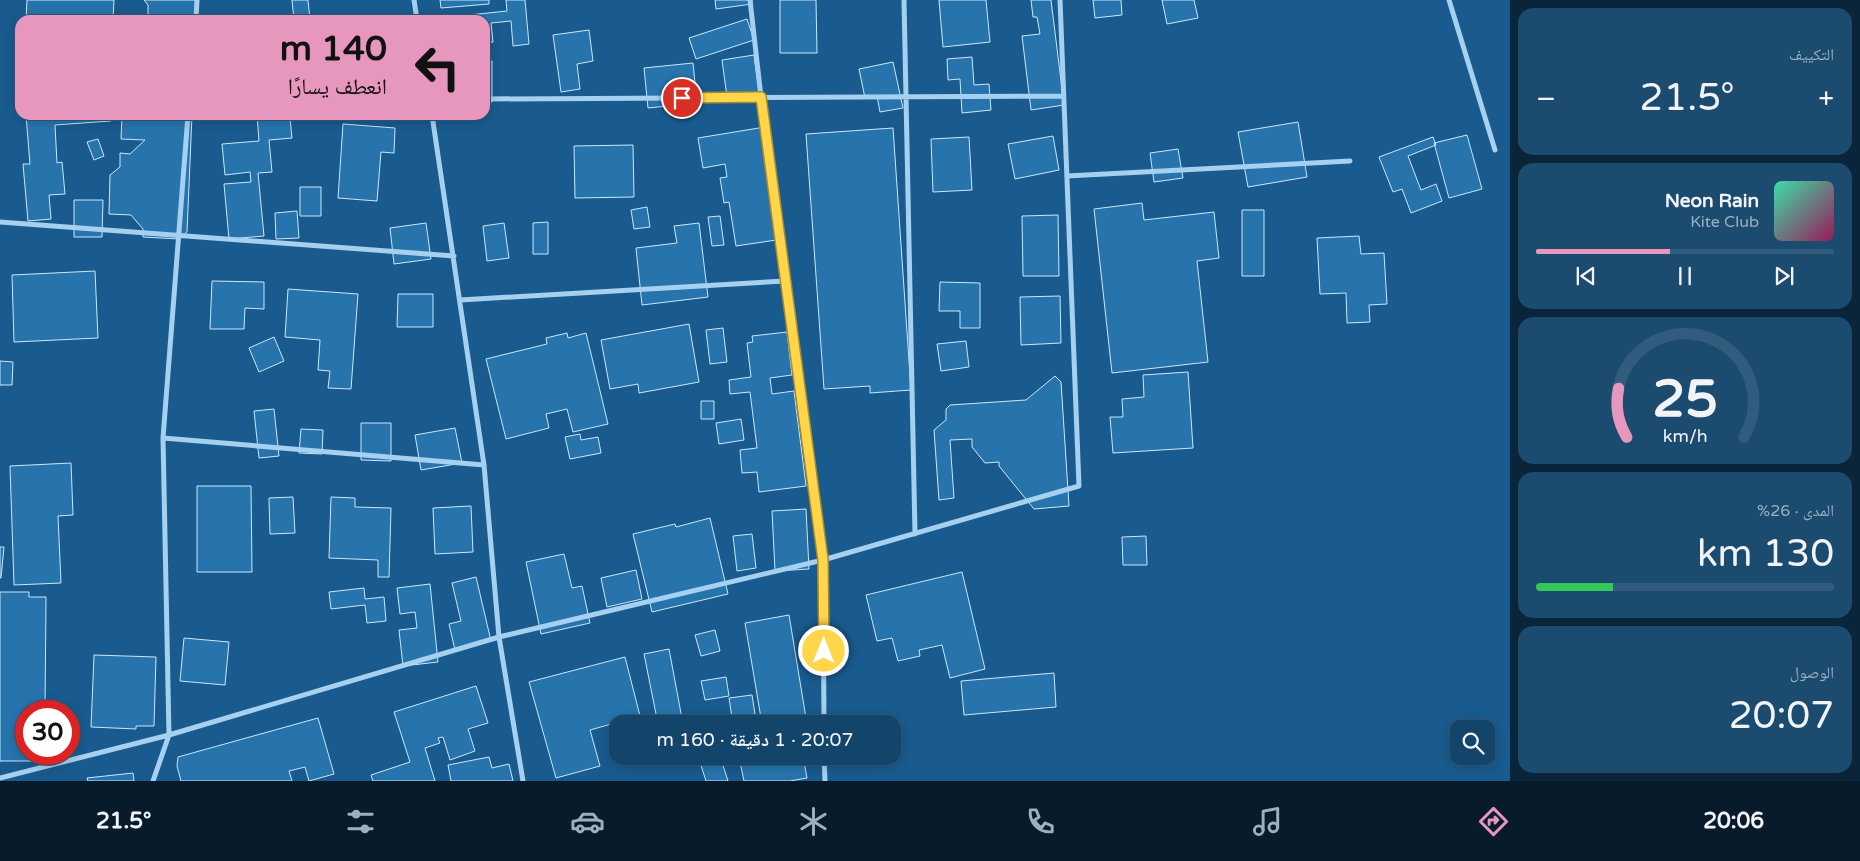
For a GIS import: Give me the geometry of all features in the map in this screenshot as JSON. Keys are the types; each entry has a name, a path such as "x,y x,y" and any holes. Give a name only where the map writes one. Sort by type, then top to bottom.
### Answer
{"street":[{"path":"196,15 197,0"},
{"path":"414,0 416,15"},
{"path":"750,0 785,282 823,560 824,715"},
{"path":"904,0 915,534"},
{"path":"0,778 169,735 499,638 823,560 1079,486 1060,0"},
{"path":"1449,0 1495,150"},
{"path":"490,99 1064,96"},
{"path":"153,781 169,735 163,438 188,120"},
{"path":"433,120 484,465 499,638 523,781"},
{"path":"1067,176 1350,161"},
{"path":"0,222 454,256"},
{"path":"460,300 785,282"},
{"path":"163,438 484,465"},
{"path":"824,765 825,781"}],"building":[{"path":"27,0 114,0 113,15 26,15"},
{"path":"144,0 196,0 195,15 148,15 148,5"},
{"path":"292,0 308,0 310,15 294,15"},
{"path":"440,0 489,0 489,4 441,8"},
{"path":"506,0 525,0 529,44 513,46 511,21 491,23 493,42 490,42 490,15 469,15 507,11"},
{"path":"715,0 752,0 752,4 716,9"},
{"path":"780,0 816,0 817,53 780,53"},
{"path":"939,0 986,0 990,42 943,47"},
{"path":"1031,0 1051,0 1064,105 1031,110 1022,36 1040,34 1037,17 1033,17"},
{"path":"1093,0 1121,0 1122,15 1095,18"},
{"path":"1162,0 1194,0 1198,18 1167,24"},
{"path":"747,19 754,40 696,59 689,38"},
{"path":"589,30 593,61 577,64 580,89 561,92 553,35"},
{"path":"754,55 759,92 727,97 722,60"},
{"path":"972,57 974,85 989,84 991,110 962,113 960,79 948,80 947,59"},
{"path":"490,61 492,61 492,102 490,102"},
{"path":"893,62 903,108 880,112 877,96 865,98 859,69"},
{"path":"693,63 697,103 648,108 644,68"},
{"path":"26,120 111,120 55,125 57,163 62,162 65,194 49,195 51,219 28,221 23,164 30,164"},
{"path":"122,120 192,120 187,232 179,239 143,237 143,229 131,215 109,214 110,175 120,167 120,153 130,154 145,140 121,139"},
{"path":"257,120 290,120 292,138 269,140 272,172 258,173 264,236 229,239 224,184 251,182 250,172 225,175 222,144 259,141"},
{"path":"1298,122 1307,177 1248,187 1238,132"},
{"path":"343,124 395,128 394,153 381,152 377,201 338,198"},
{"path":"765,127 783,239 736,246 729,202 724,203 720,178 727,177 725,164 703,168 698,138"},
{"path":"893,128 911,390 870,393 870,386 824,389 806,134"},
{"path":"1467,135 1482,189 1449,198 1434,143"},
{"path":"1053,136 1059,170 1015,179 1008,144"},
{"path":"969,137 972,190 933,192 931,139"},
{"path":"1433,137 1436,145 1408,156 1421,190 1436,184 1442,201 1411,213 1402,189 1393,192 1379,157"},
{"path":"98,139 104,156 94,160 87,142"},
{"path":"633,145 634,197 575,198 574,146"},
{"path":"1178,149 1183,178 1154,182 1150,153"},
{"path":"300,187 321,187 321,216 300,216"},
{"path":"74,200 103,200 102,237 74,237"},
{"path":"1142,203 1144,220 1214,212 1219,258 1197,261 1208,362 1112,373 1094,209"},
{"path":"647,207 650,227 634,229 631,210"},
{"path":"1242,210 1264,210 1264,276 1242,276"},
{"path":"297,211 299,238 276,239 275,213"},
{"path":"1058,215 1059,276 1023,276 1022,216"},
{"path":"720,216 724,245 712,246 708,217"},
{"path":"548,222 548,254 533,254 533,223"},
{"path":"426,223 431,259 394,264 390,228"},
{"path":"504,223 509,258 487,261 483,226"},
{"path":"699,223 708,297 642,305 636,248 677,243 674,226"},
{"path":"1359,236 1361,254 1384,253 1387,304 1369,305 1370,322 1347,323 1346,293 1320,294 1317,238"},
{"path":"95,271 98,338 14,342 12,275"},
{"path":"212,281 264,282 264,309 245,308 244,329 210,329"},
{"path":"940,282 980,283 980,328 960,328 960,311 939,311"},
{"path":"288,289 358,294 351,389 328,388 330,371 318,370 320,340 285,337"},
{"path":"398,294 433,294 433,327 397,327"},
{"path":"1060,296 1061,343 1021,345 1020,297"},
{"path":"689,324 699,382 639,393 638,384 610,389 601,340"},
{"path":"723,328 727,362 710,364 706,330"},
{"path":"787,332 792,375 770,378 772,394 794,391 806,486 759,492 757,472 742,473 740,450 757,448 750,392 730,394 729,380 751,377 747,343 753,342 752,336"},
{"path":"567,333 568,338 586,333 608,424 573,432 567,409 546,414 549,428 506,439 486,359 547,344 546,338"},
{"path":"274,337 284,361 259,372 249,348"},
{"path":"966,341 969,367 941,371 937,344"},
{"path":"0,361 13,362 12,385 0,385"},
{"path":"1188,372 1193,448 1113,453 1110,417 1123,417 1122,399 1144,397 1143,375"},
{"path":"1055,376 1061,382 1069,506 1034,509 999,466 999,462 985,463 972,447 972,439 950,440 954,498 939,500 934,430 946,420 946,409 950,405 1026,400"},
{"path":"701,401 714,401 714,419 701,419"},
{"path":"274,409 279,456 259,458 254,411"},
{"path":"741,419 744,440 719,444 716,423"},
{"path":"361,423 391,423 391,461 361,460"},
{"path":"455,428 462,463 421,470 415,435"},
{"path":"301,429 323,430 322,454 299,453"},
{"path":"580,434 581,440 598,437 601,453 570,459 565,437"},
{"path":"71,463 73,515 58,516 61,583 14,585 10,466"},
{"path":"197,486 251,486 252,572 197,572"},
{"path":"293,497 295,533 270,534 269,498"},
{"path":"331,497 355,498 355,507 391,508 389,577 378,577 378,560 329,558"},
{"path":"471,506 473,552 435,554 433,508"},
{"path":"806,509 809,569 775,571 772,511"},
{"path":"710,518 728,594 652,612 633,534 675,524 676,527"},
{"path":"752,534 756,568 737,571 733,536"},
{"path":"1146,536 1147,565 1123,565 1122,537"},
{"path":"0,547 4,547 1,578 0,578"},
{"path":"564,554 572,588 582,586 590,623 541,634 526,562"},
{"path":"636,570 642,599 607,607 601,578"},
{"path":"962,572 985,669 950,678 942,645 919,650 920,656 898,661 892,638 877,641 866,595"},
{"path":"476,577 491,641 455,650 449,624 461,621 452,583"},
{"path":"430,584 438,662 403,666 399,630 417,628 415,612 400,614 397,588"},
{"path":"364,588 365,599 384,597 386,621 367,623 365,605 331,609 329,592"},
{"path":"0,592 29,592 29,597 46,597 45,700 15,700 15,761 0,761"},
{"path":"789,615 806,715 760,715 745,623"},
{"path":"715,630 720,651 701,656 695,635"},
{"path":"184,638 229,642 225,685 180,681"},
{"path":"669,649 681,715 656,715 644,654"},
{"path":"94,655 156,657 154,726 136,726 136,729 91,727"},
{"path":"625,657 640,715 609,715 609,725 590,730 600,766 556,778 529,682"},
{"path":"1054,673 1056,707 964,715 961,681"},
{"path":"726,677 729,696 705,700 701,681"},
{"path":"476,686 488,723 468,729 475,751 450,760 443,737 438,738 440,743 425,748 435,781 373,781 371,775 410,762 394,712"},
{"path":"752,695 755,714 732,715 729,698"},
{"path":"318,718 334,774 309,781 305,767 289,771 292,781 181,781 177,766 178,757"},
{"path":"489,757 492,768 509,764 513,781 451,781 448,765"},
{"path":"701,765 723,765 728,781 706,781"},
{"path":"741,765 805,765 807,778 790,781 744,781"},
{"path":"133,773 134,781 88,781 87,778"}],"route":[{"path":"682,98 761,97 823,560 824,651"}]}
